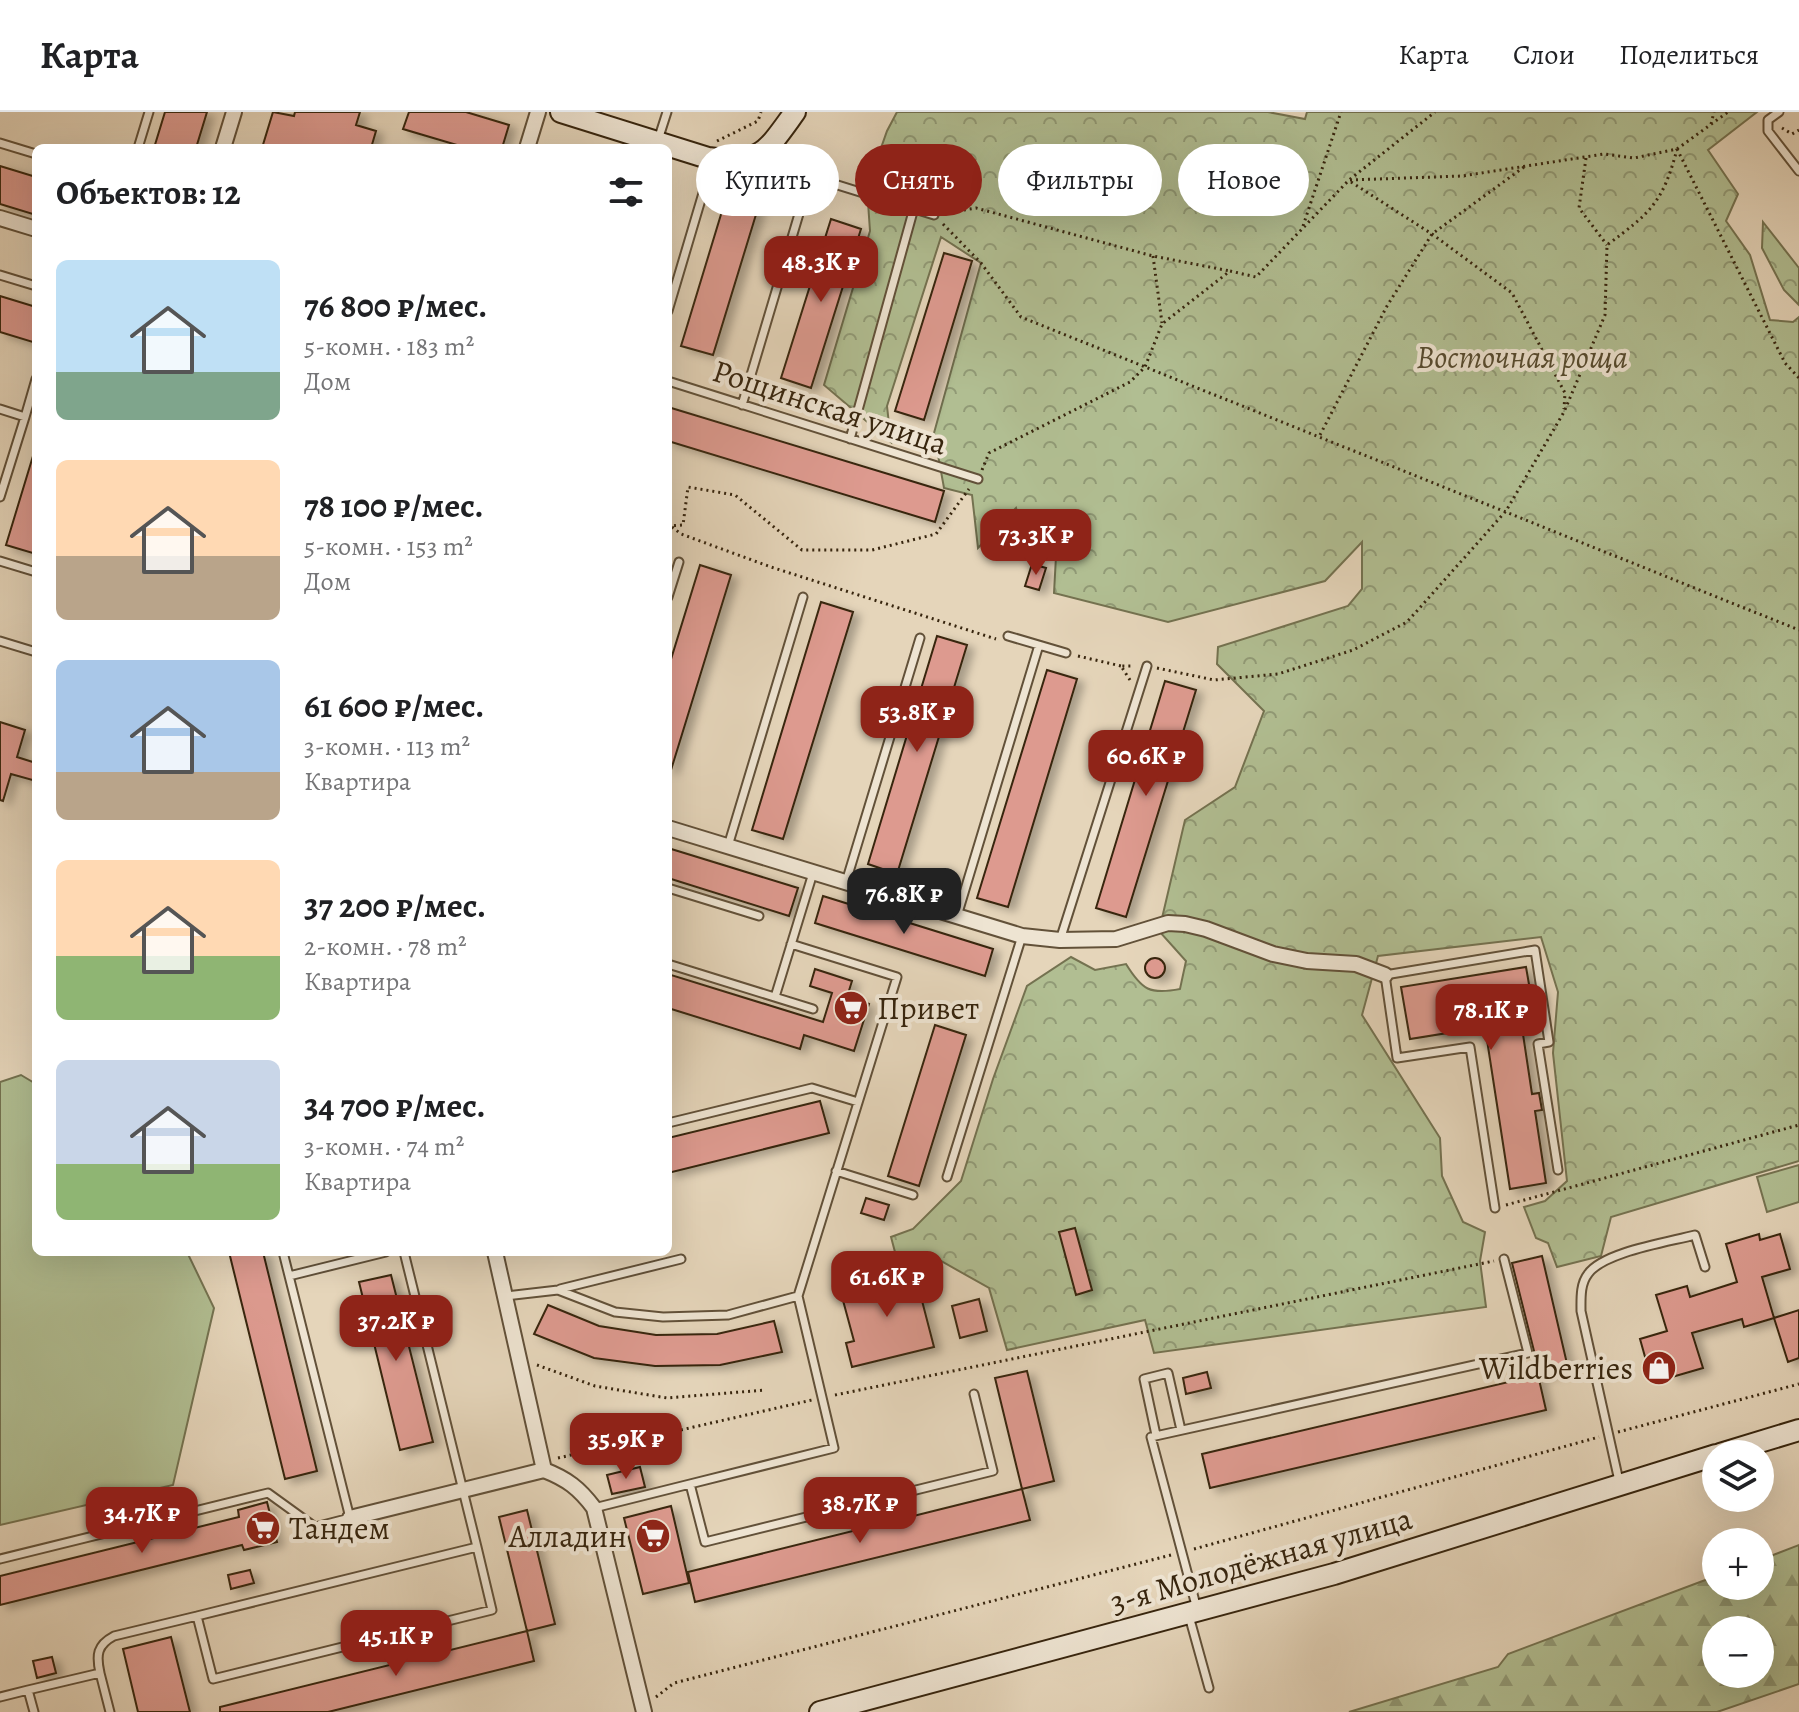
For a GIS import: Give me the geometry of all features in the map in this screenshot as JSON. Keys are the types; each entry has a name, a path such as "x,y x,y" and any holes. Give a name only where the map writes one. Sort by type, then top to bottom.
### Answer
{"main road":[{"path":"561,112 663,144"},
{"path":"771,144 795,112"},
{"path":"672,147 696,154"},
{"name":"3-я Молодёжная улица","path":"1767,1440 1799,1430"},
{"name":"3-я Молодёжная улица","path":"820,1712 1334,1574 1702,1460"}],"street":[{"path":"224,144 234,112"},
{"path":"528,144 538,112"},
{"path":"0,218 32,228"},
{"path":"672,829 1022,936 1060,940 1116,939 1160,925 1185,924 1273,954 1307,961 1356,964 1385,975"},
{"path":"496,1256 543,1466"},
{"path":"350,1518 543,1466 563,1477 579,1488 594,1508 644,1710"}],"lane":[{"path":"139,144 149,112"},
{"path":"657,142 667,112"},
{"path":"1779,112 1768,120 1768,131 1799,171"},
{"path":"0,143 32,153"},
{"path":"672,298 696,216"},
{"path":"742,405 798,216"},
{"path":"850,439 912,216"},
{"path":"0,275 32,285"},
{"name":"Рощинская улица","path":"672,382 978,479"},
{"path":"0,497 32,393"},
{"path":"0,409 25,417"},
{"path":"0,561 32,571"},
{"path":"672,584 679,562"},
{"path":"728,846 803,597"},
{"path":"1008,636 1066,653"},
{"path":"846,882 920,638"},
{"path":"0,641 32,651"},
{"path":"957,916 1039,645"},
{"path":"1060,940 1147,666"},
{"path":"775,997 813,873"},
{"path":"672,889 759,916"},
{"path":"947,1177 1022,936"},
{"path":"594,1508 834,1448 798,1296 897,977 791,944"},
{"path":"1495,1208 1470,1047 1397,1058 1385,975 1535,950 1549,1042 1538,1044 1558,1170"},
{"path":"672,965 813,1009"},
{"path":"672,1122 812,1088 858,1102"},
{"path":"836,1171 913,1195"},
{"path":"1620,1485 1581,1311 1581,1292 1586,1275 1597,1265 1615,1257 1695,1235 1705,1267"},
{"path":"0,1559 268,1493 315,1527 350,1518 284,1256"},
{"path":"289,1276 370,1256"},
{"path":"197,1616 213,1679 492,1610 405,1256"},
{"path":"505,1296 558,1290 681,1259"},
{"path":"1209,1688 1182,1552 1151,1437 1528,1353 1504,1259"},
{"path":"558,1290 615,1312 663,1317 728,1315 798,1296"},
{"path":"1156,1435 1144,1379 1168,1373 1181,1430"},
{"path":"690,1484 705,1542 993,1471 974,1394"},
{"path":"110,1712 98,1651 104,1642 114,1636 477,1547"},
{"path":"0,1697 100,1673"},
{"path":"28,1690 34,1712"}],"path":[{"path":"713,142 758,121 761,112"},
{"path":"1302,229 1341,112"},
{"path":"982,210 1153,256 1256,277 1349,180 1435,112"},
{"path":"1711,125 1714,112"},
{"path":"1349,180 1462,176 1604,154 1634,158 1677,149 1728,112"},
{"path":"1607,245 1646,215 1669,181 1677,149"},
{"path":"1677,149 1785,363 1799,378"},
{"path":"1147,666 1214,680 1278,674 1353,650 1407,622 1506,511 1564,412 1605,315 1607,245 1579,208 1586,157"},
{"path":"1319,437 1387,306 1432,234 1528,165"},
{"path":"1349,180 1432,234 1512,293 1565,393 1564,412"},
{"path":"935,216 981,263 1021,317 1799,630"},
{"path":"672,526 683,525 688,487 735,495 802,550 872,550 936,534 978,479 989,453 1130,382 1145,367 1162,324 1153,256"},
{"path":"1162,324 1230,271"},
{"path":"672,527 681,534 771,567 994,640 1008,636"},
{"path":"1066,653 1121,666"},
{"path":"1495,1208 1799,1125"},
{"path":"543,1466 821,1398 1504,1259"},
{"path":"519,1358 595,1386 667,1398 765,1390"},
{"path":"644,1710 674,1683 1182,1552 1799,1384"}],"green space":[{"name":"Восточная роща","path":"897,112 1268,112 1305,119 1307,112 1757,112 1708,150 1738,194 1726,221 1750,255 1770,320 1793,322 1799,317 1799,1161 1611,1217 1601,1256 1557,1267 1548,1243 1536,1238 1524,1207 1545,1201 1567,1181 1553,1053 1558,992 1541,937 1378,956 1362,1015 1440,1138 1442,1176 1463,1222 1485,1232 1480,1261 1486,1307 1154,1353 1145,1320 1007,1350 989,1288 934,1257 895,1252 891,1237 913,1229 961,1181 1027,986 1071,957 1095,970 1126,964 1142,985 1154,991 1180,989 1186,961 1159,931 1185,820 1235,787 1264,711 1217,664 1218,647 1348,606 1362,589 1362,542 1325,581 1168,622 1054,593 1057,538 1044,555 1029,553 1016,508 978,548 972,495 944,488 934,433 981,263 941,237 887,406 891,442 824,385 870,231 869,216 982,216 982,144 882,144"},
{"path":"1763,222 1799,268 1799,305 1784,290 1762,248"},
{"path":"21,1075 32,1082 32,1256 189,1256 214,1308 173,1485 0,1525 0,1082"},
{"path":"1799,1165 1799,1202 1767,1212 1757,1177"},
{"path":"1799,1545 1799,1684 1717,1712 1349,1712 1498,1667 1508,1654 1702,1581 1702,1600 1774,1600 1774,1555"}],"building":[{"path":"165,112 207,112 197,144 155,144"},
{"path":"273,112 294,116 295,112 360,112 356,125 376,131 372,144 263,144"},
{"path":"409,112 466,112 509,125 503,144 454,144 403,129"},
{"path":"0,166 32,176 32,214 0,204"},
{"path":"721,216 756,216 713,355 681,346"},
{"path":"831,219 861,229 811,388 781,378"},
{"path":"944,253 972,261 924,420 895,411"},
{"path":"0,296 32,306 32,342 0,332"},
{"path":"672,408 944,491 935,522 672,442"},
{"path":"32,459 32,553 6,545"},
{"path":"1032,564 1046,568 1039,590 1025,586"},
{"path":"700,565 731,575 672,767 672,656"},
{"path":"821,602 853,612 783,839 752,830"},
{"path":"937,636 967,645 897,874 868,864"},
{"path":"1047,670 1077,679 1008,907 977,898"},
{"path":"1165,681 1196,690 1126,917 1096,908"},
{"path":"0,722 25,730 17,757 32,762 32,780 11,774 3,801 0,800"},
{"path":"672,849 798,888 789,916 672,879"},
{"path":"823,896 993,949 985,976 815,923"},
{"path":"1151,958 1159,958 1165,968 1159,978 1151,978 1145,972 1145,964"},
{"path":"1526,967 1535,1019 1521,1021 1532,1094 1539,1093 1542,1110 1535,1111 1546,1183 1510,1189 1485,1027 1410,1039 1401,987"},
{"path":"815,969 852,981 847,997 869,1004 854,1051 804,1035 800,1049 672,1009 672,975 823,1022 832,993 810,986"},
{"path":"935,1025 966,1035 919,1186 888,1176"},
{"path":"820,1101 829,1133 672,1172 672,1137"},
{"path":"866,1198 889,1205 884,1220 861,1213"},
{"path":"1075,1228 1092,1290 1076,1295 1059,1232"},
{"path":"1759,1234 1760,1240 1780,1234 1790,1269 1762,1277 1774,1318 1744,1327 1742,1319 1692,1333 1703,1368 1672,1377 1669,1366 1649,1371 1640,1339 1667,1331 1656,1295 1687,1286 1690,1297 1737,1282 1726,1244"},
{"path":"230,1256 264,1256 317,1471 285,1479"},
{"path":"1542,1256 1568,1368 1538,1376 1512,1263"},
{"path":"913,1266 934,1347 852,1367 846,1343 854,1341 841,1293 892,1279 890,1272"},
{"path":"391,1275 433,1442 400,1450 359,1282"},
{"path":"979,1299 987,1331 960,1338 952,1306"},
{"path":"548,1305 599,1326 656,1335 717,1334 774,1321 782,1352 720,1365 655,1366 594,1358 534,1334"},
{"path":"1799,1310 1799,1358 1788,1362 1774,1318"},
{"path":"1027,1371 1054,1481 1022,1489 995,1378"},
{"path":"1207,1372 1211,1388 1186,1394 1183,1378"},
{"path":"1538,1375 1546,1410 1210,1488 1202,1454"},
{"path":"640,1467 645,1487 612,1494 607,1475"},
{"path":"1022,1489 1030,1520 695,1602 688,1572"},
{"path":"267,1502 277,1542 244,1550 242,1545 0,1605 0,1576 239,1517 238,1510"},
{"name":"Алладин","path":"671,1506 689,1583 643,1594 624,1518"},
{"path":"527,1510 555,1624 527,1631 499,1517"},
{"path":"250,1570 254,1583 231,1589 228,1575"},
{"path":"527,1631 534,1661 328,1712 220,1712 220,1707"},
{"path":"171,1637 190,1712 138,1712 123,1649"},
{"path":"52,1657 56,1673 37,1678 33,1661"}],"place":[{"name":"Привет","path":"851,1008"},
{"name":"Wildberries","path":"1659,1368"},
{"name":"Тандем","path":"263,1528"},
{"name":"Алладин","path":"653,1536"}]}
